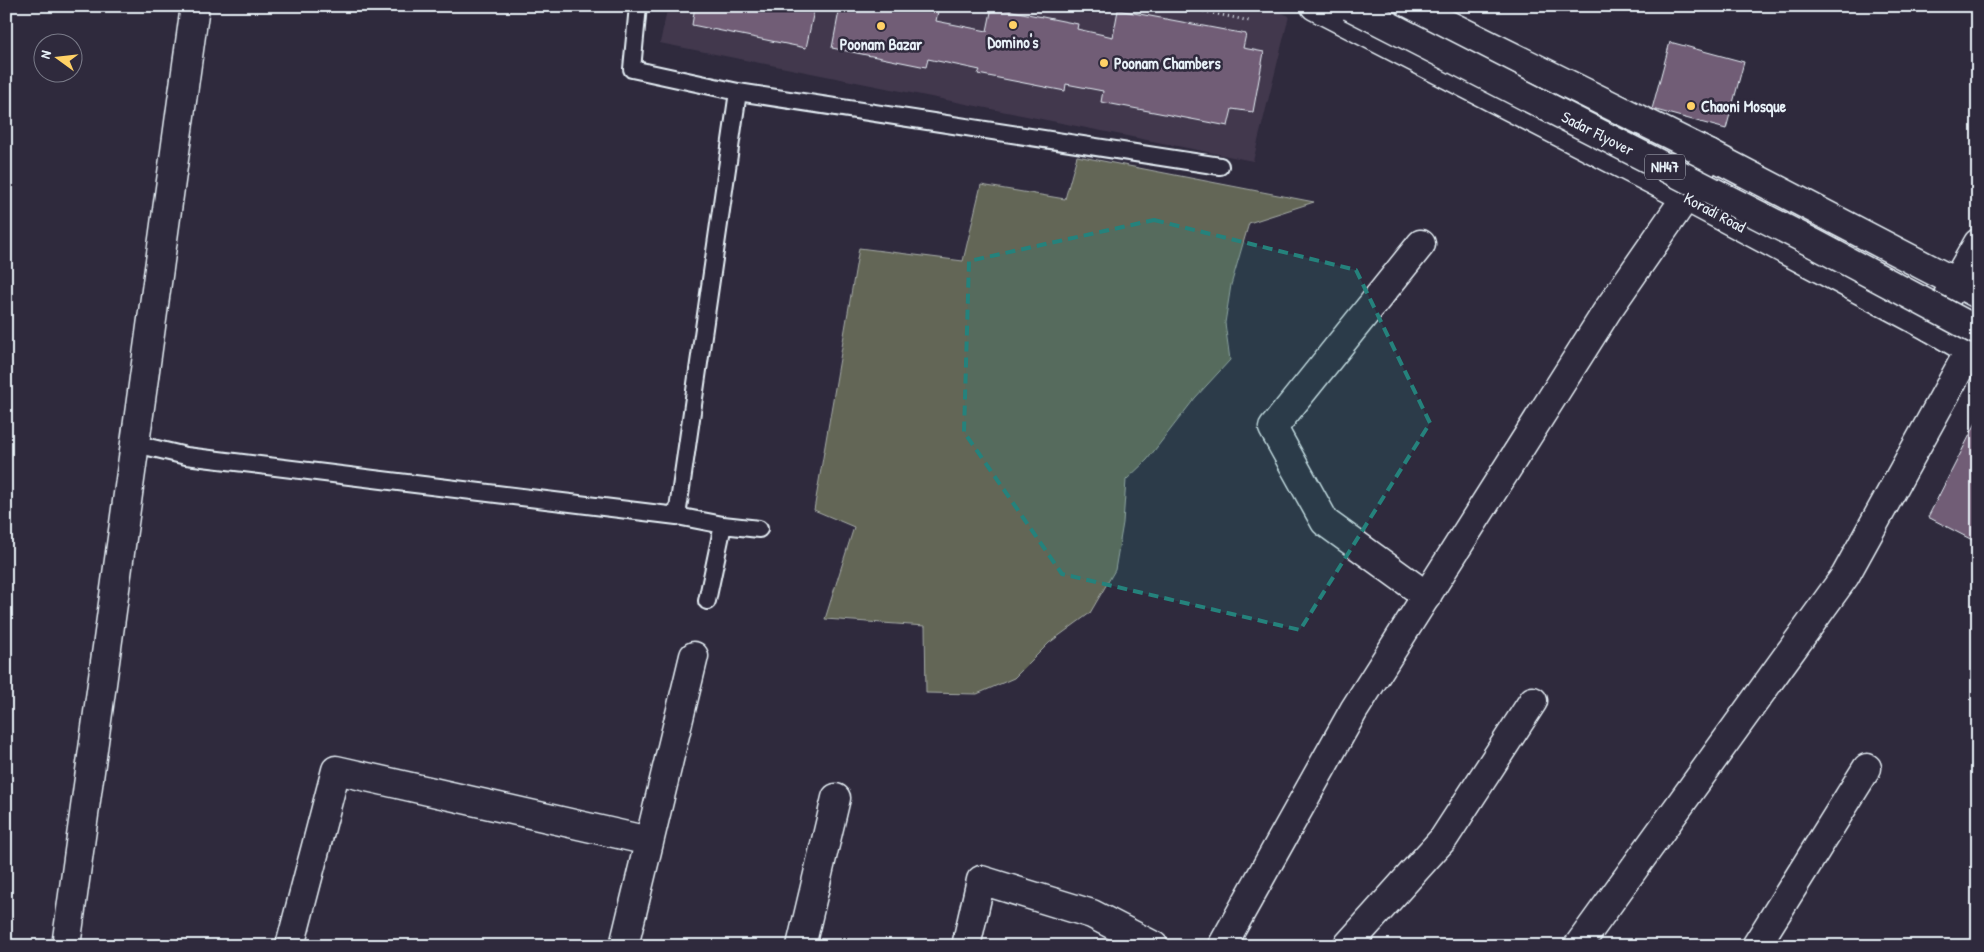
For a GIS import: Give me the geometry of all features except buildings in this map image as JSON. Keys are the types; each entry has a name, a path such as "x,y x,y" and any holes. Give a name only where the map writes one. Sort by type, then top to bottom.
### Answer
{"main road":[{"path":"66,946 195,6"},
{"name":"Koradi Road","path":"1315,6 1686,197 1930,327 1976,343"},
{"name":"Sadar Flyover","path":"1350,6 1806,239 1976,343"},
{"name":"Sadar Flyover","path":"1382,6 1798,220 1978,316"},
{"name":"NH47","path":"1410,6 1709,154 1968,288"},
{"path":"1222,946 1354,710 1607,311 1686,197 1709,154"},
{"path":"1930,327 1968,288 1978,243"},
{"path":"1421,244 1273,428 1325,522 1427,596"},
{"path":"1578,946 1845,576 1976,343"},
{"path":"624,946 694,656"},
{"path":"1347,946 1444,838 1533,701"},
{"path":"1756,946 1867,768"},
{"path":"290,946 336,770 649,841"},
{"path":"801,946 836,798"},
{"path":"966,946 981,880 1092,914 1154,946"}],"lane":[{"path":"638,6 632,69 738,92 1220,166"},
{"path":"677,516 738,92"},
{"path":"136,444 186,456 677,516 723,525 759,529"},
{"path":"707,600 723,525"}],"path":[{"path":"1179,6 1250,21"}],"highlighted area":[{"path":"1154,220 1356,270 1430,423 1300,630 1062,574 964,432 969,261"}],"shaded area":[{"name":"Poonam Chambers","path":"668,6 1265,6 1289,16 1253,161 660,43"}],"green space":[{"path":"1077,156 1314,202 1249,223 1231,285 1225,323 1230,360 1195,398 1147,460 1126,480 1123,523 1115,570 1090,613 1049,643 1014,678 977,694 926,693 925,626 825,619 854,527 814,510 859,248 963,261 981,185 1065,199"}],"place":[{"name":"Domino's","path":"1013,25"},
{"name":"Poonam Bazar","path":"881,26"},
{"name":"Poonam Chambers","path":"1104,63"},
{"name":"Chaoni Mosque","path":"1691,106"}]}
